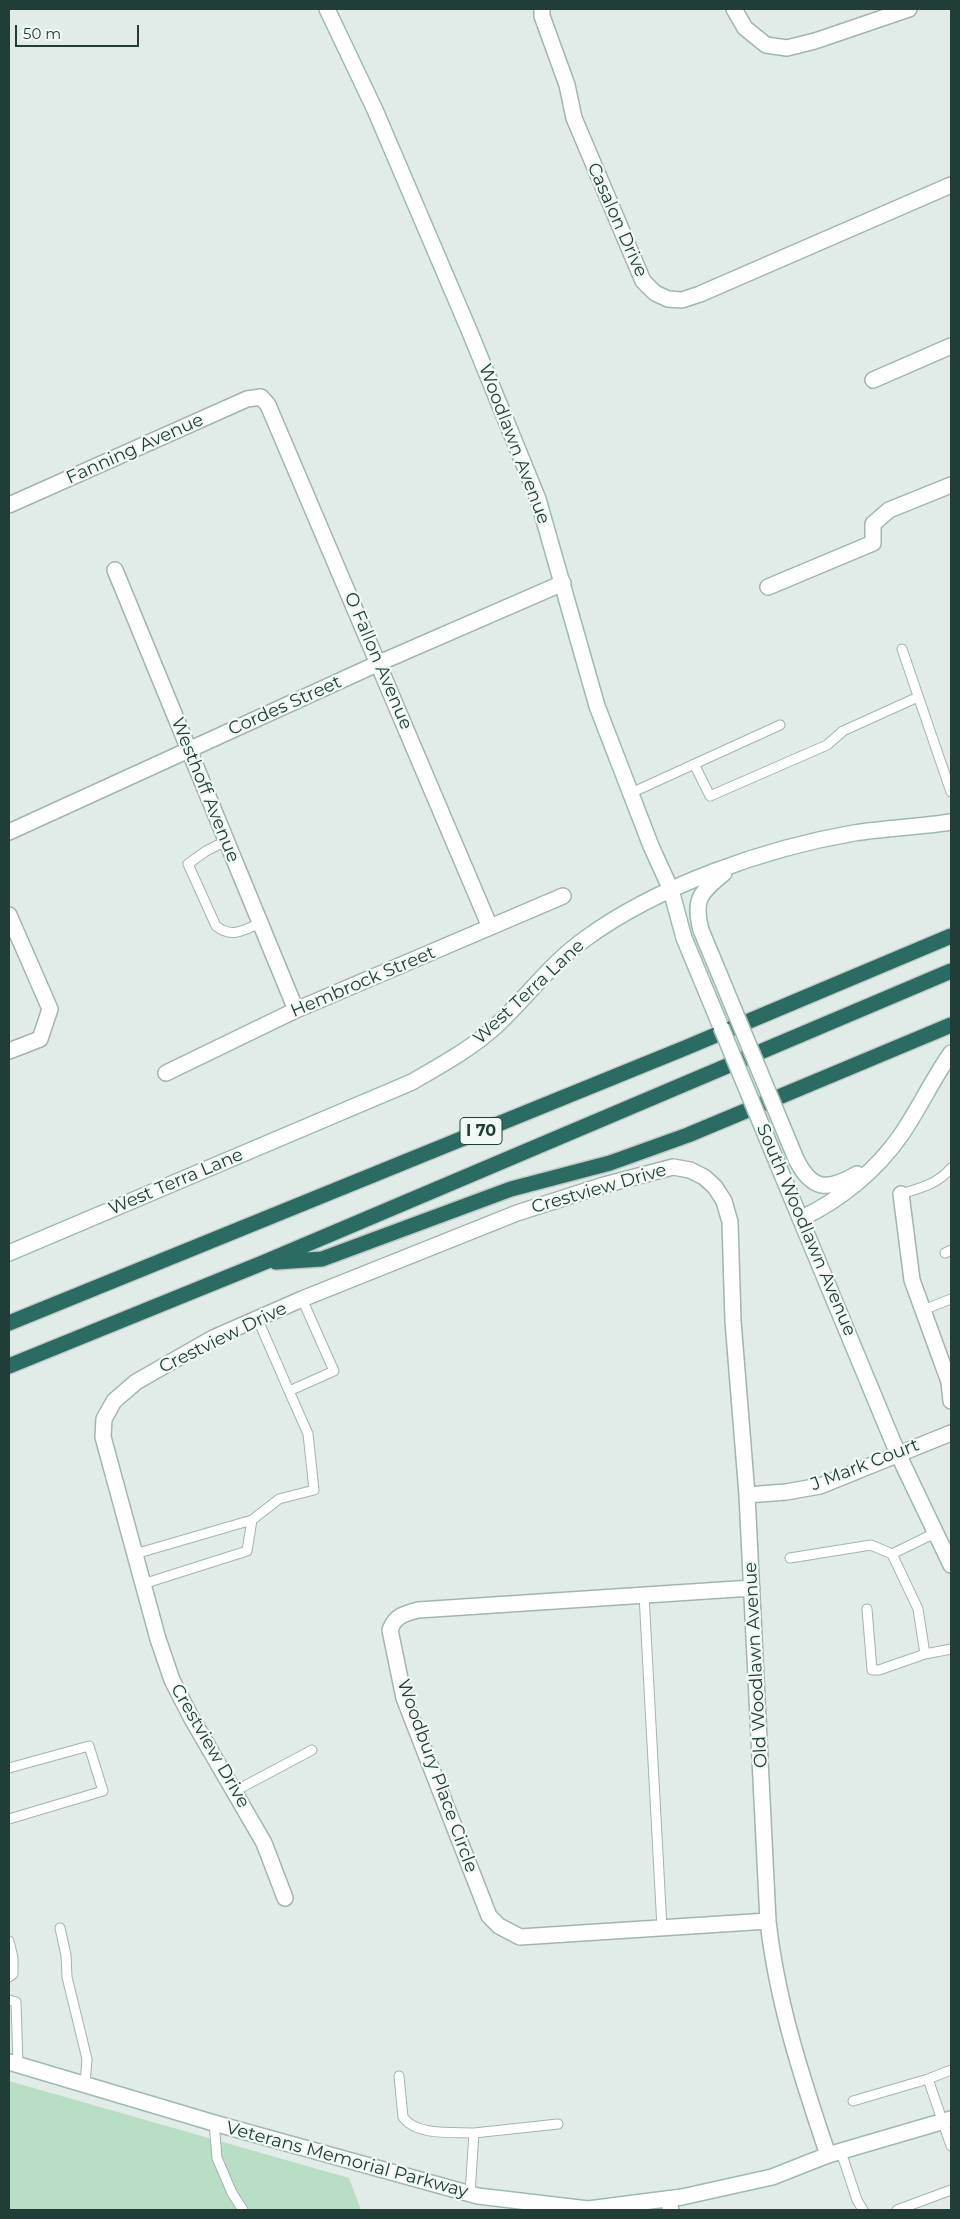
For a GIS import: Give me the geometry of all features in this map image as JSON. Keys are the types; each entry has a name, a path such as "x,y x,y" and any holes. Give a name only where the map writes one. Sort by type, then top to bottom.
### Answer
{"highway":[{"name":"I 70","path":"9,1323 685,1048 951,936"},
{"name":"I 70","path":"9,1366 265,1262 951,971"},
{"path":"265,1262 322,1259 511,1190 610,1163 697,1131 951,1025"}],"street":[{"name":"Woodlawn Avenue","path":"327,9 375,110 538,499 597,706 671,890"},
{"name":"Casalon Drive","path":"542,9 542,16 567,85 574,118 631,256 643,281 655,293 668,300 682,300 700,294 951,185"},
{"path":"734,9 745,28 766,45 787,48 815,41 909,9"},
{"path":"873,380 951,346"},
{"name":"Fanning Avenue","path":"9,505 248,399 261,396"},
{"name":"O Fallon Avenue","path":"261,396 268,405 490,928"},
{"path":"768,587 874,544 874,524 889,510 951,485"},
{"name":"Westhoff Avenue","path":"115,570 296,1010"},
{"name":"Cordes Street","path":"9,832 379,663 563,583"},
{"name":"West Terra Lane","path":"9,1253 412,1082 459,1054 496,1026 547,972 585,939 628,912 671,890 795,845 856,833 951,822"},
{"path":"731,867 700,896 696,912 701,930 804,1176 814,1184 830,1185 845,1180 884,1159"},
{"name":"South Woodlawn Avenue","path":"671,890 684,938 778,1165 802,1218 898,1454 951,1565"},
{"name":"Hembrock Street","path":"166,1073 296,1010 563,896"},
{"path":"9,915 50,1009 40,1039 9,1052"},
{"path":"802,1218 820,1210 884,1159 902,1134 951,1054"},
{"name":"Crestview Drive","path":"284,1898 264,1843 192,1719 172,1680 102,1437 104,1419 114,1400 136,1382 213,1338 258,1320 302,1299 493,1222 604,1185 672,1167 690,1170 704,1177"},
{"name":"Old Woodlawn Avenue","path":"704,1177 715,1186 724,1201 730,1222 733,1321 747,1495 768,1921 773,1961 780,1998 804,2083 835,2153"},
{"path":"901,1194 912,1280 949,1382 951,1400"},
{"name":"J Mark Court","path":"747,1495 786,1492 820,1486 951,1433"},
{"name":"Woodbury Place Circle","path":"752,1588 418,1610 402,1614 394,1620 390,1630 404,1698 489,1916 499,1926 520,1937 768,1921"},
{"name":"Veterans Memorial Parkway","path":"13,2063 214,2123 478,2196 588,2209 670,2204 772,2177 835,2153 947,2120"}],"lane":[{"path":"902,649 951,792"},
{"path":"694,764 710,796 827,745 843,731 918,697"},
{"path":"631,793 780,725"},
{"path":"226,841 206,851 188,864 216,926 224,932 238,934 260,923"},
{"path":"901,1194 944,1178 951,1168"},
{"path":"289,1391 334,1371 302,1299"},
{"path":"923,1310 951,1300"},
{"path":"135,1554 252,1520 279,1499 314,1490 308,1434 258,1320"},
{"path":"143,1584 247,1551 252,1520"},
{"path":"892,1554 935,1533"},
{"path":"790,1558 871,1545 892,1554 918,1609 925,1654"},
{"path":"644,1595 662,1928"},
{"path":"867,1609 872,1670 879,1670 925,1654 951,1649"},
{"path":"9,1768 89,1746 103,1791 9,1819"},
{"path":"235,1791 312,1750"},
{"path":"60,1928 66,1955 67,1977 87,2059 85,2084"},
{"path":"9,1941 13,1958 13,1974 9,1977"},
{"path":"9,2000 16,2002 13,2063"},
{"path":"853,2102 951,2070"},
{"path":"399,2076 402,2117 411,2125 432,2131 474,2133 558,2124"},
{"path":"928,2079 947,2120 951,2146"},
{"path":"214,2123 217,2158 232,2193 243,2210"},
{"path":"470,2193 474,2133"},
{"path":"835,2153 857,2200 864,2210"},
{"path":"897,2210 951,2190"}],"green space":[{"path":"9,2081 349,2178 361,2210 9,2210"}]}
